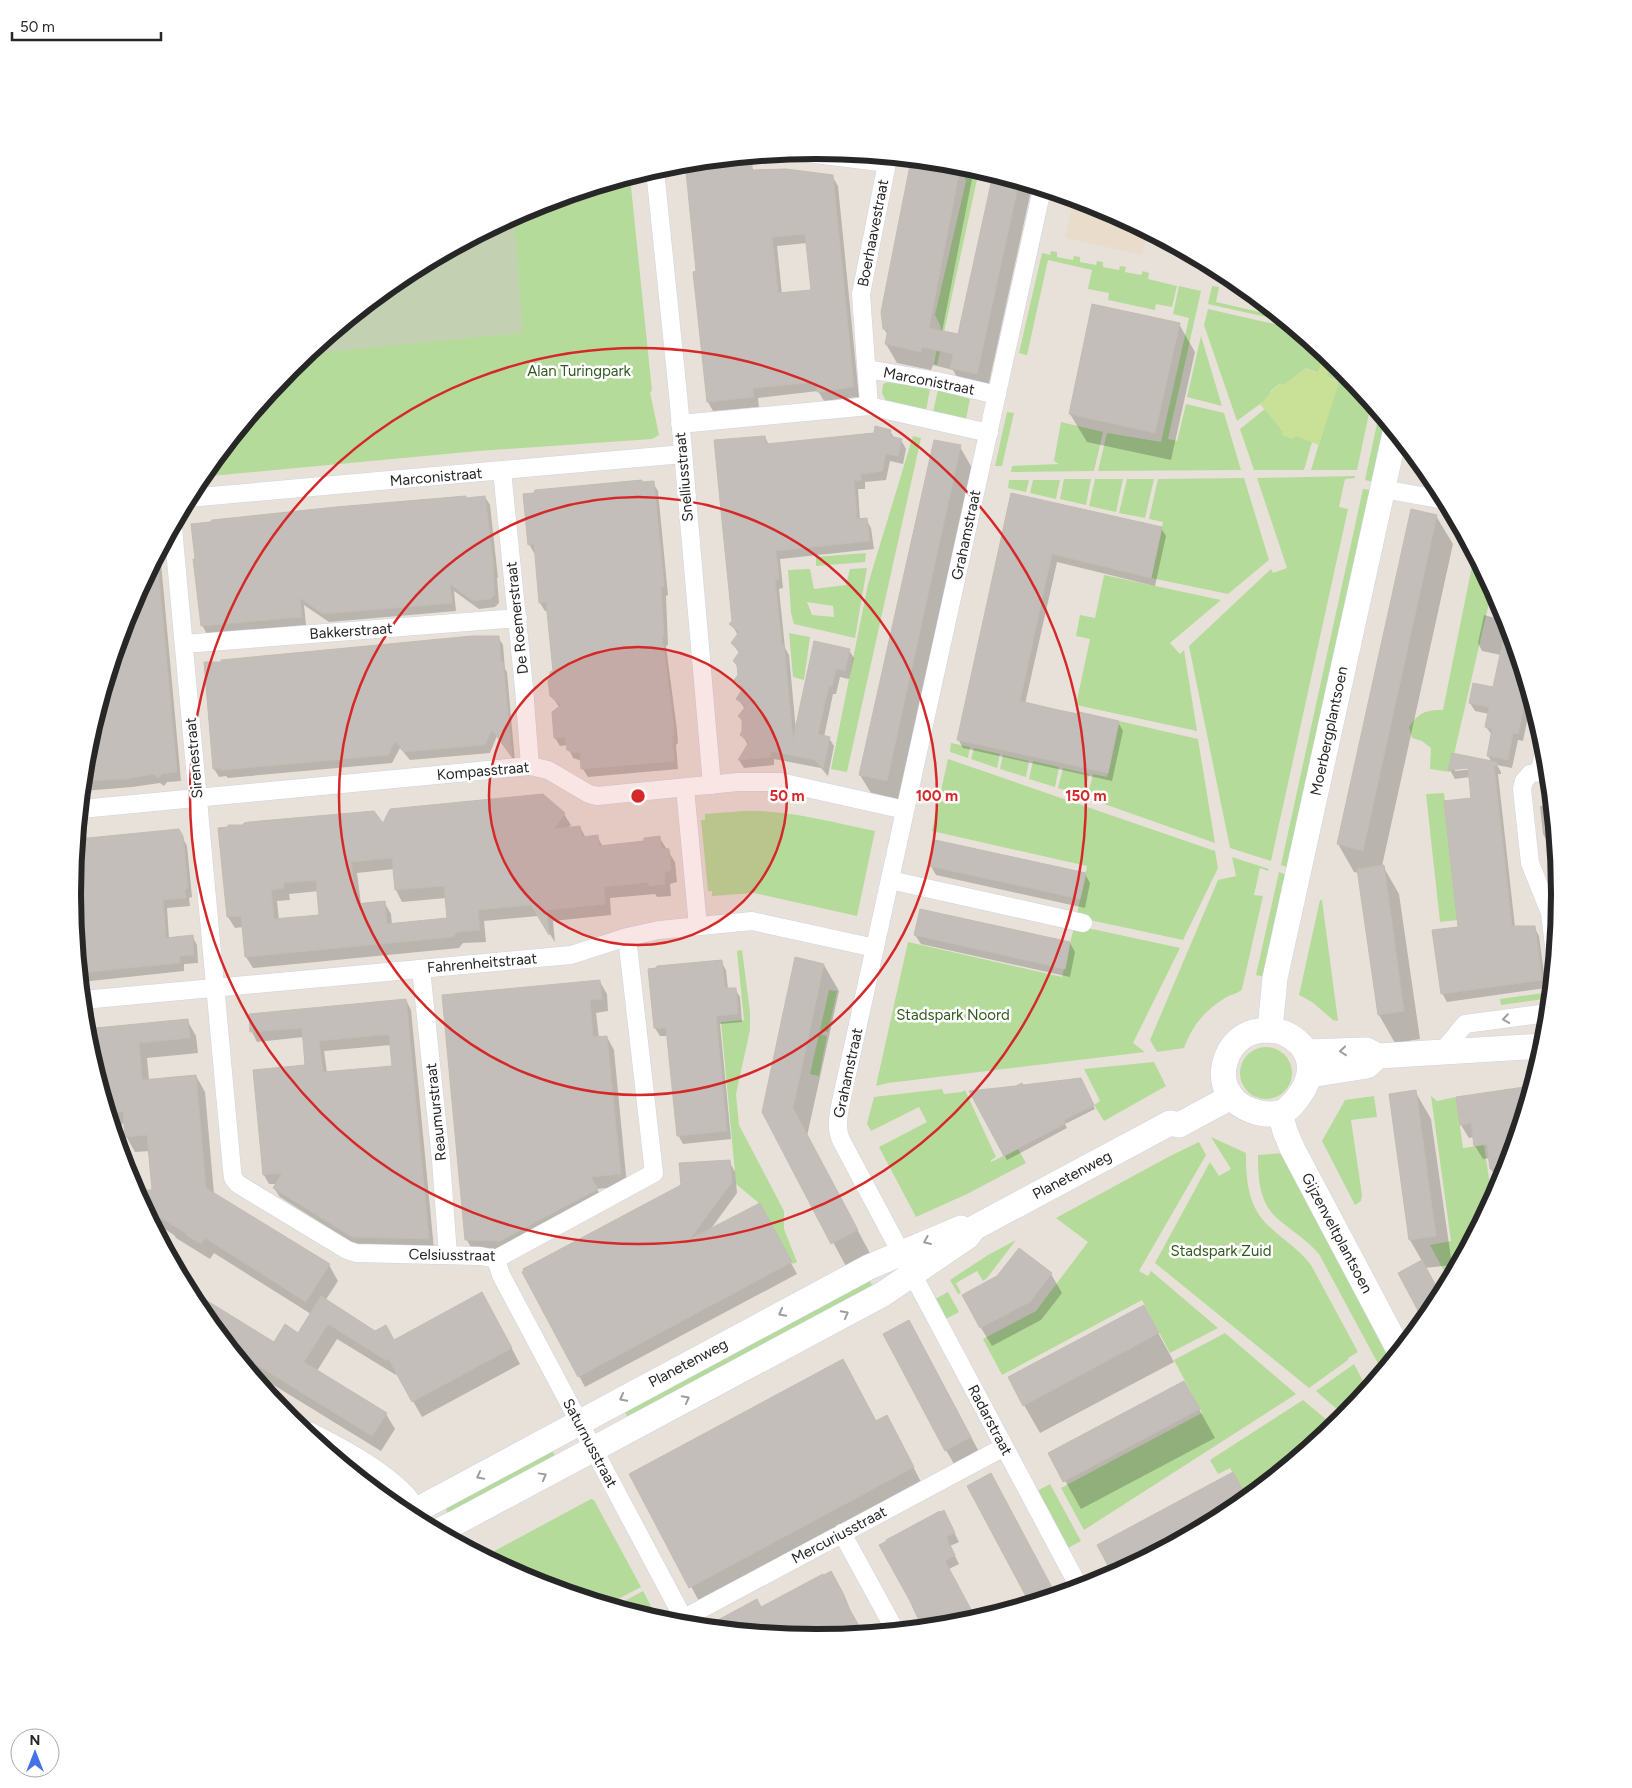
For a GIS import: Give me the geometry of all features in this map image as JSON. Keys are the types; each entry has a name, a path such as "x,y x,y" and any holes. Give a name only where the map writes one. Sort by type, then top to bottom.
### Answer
{"street":[{"name":"Boerhaavestraat","path":"867,369 861,294 886,163"},
{"name":"Snelliusstraat","path":"656,177 712,786"},
{"name":"Grahamstraat","path":"907,1263 838,1132 837,1124 1041,195"},
{"name":"Marconistraat","path":"869,406 867,369 936,381 998,395"},
{"path":"680,424 869,406 989,433"},
{"name":"Moerbergplantsoen","path":"1270,1030 1275,978 1393,440"},
{"name":"Marconistraat","path":"198,497 682,454"},
{"name":"De Roemerstraat","path":"502,471 518,618 530,766"},
{"path":"1383,489 1434,498"},
{"name":"Sirenestraat","path":"173,539 215,988"},
{"name":"Bakkerstraat","path":"184,644 518,618"},
{"name":"Kompasstraat","path":"87,808 530,766 548,770 589,794 597,796 738,782 780,782 905,810"},
{"path":"1540,771 1530,774 1524,781 1522,789 1530,863 1550,914"},
{"path":"685,788 698,926"},
{"path":"890,880 1083,923"},
{"name":"Fahrenheitstraat","path":"89,999 572,955 626,937 659,930 752,921 875,948"},
{"name":"Celsiusstraat","path":"215,988 232,1170 233,1178 238,1184 347,1250 356,1253 480,1256 496,1259 654,1173 626,937"},
{"name":"Reaumurstraat","path":"421,969 441,1160 448,1255"},
{"path":"1442,1052 1465,1024 1540,1014"},
{"path":"1270,1030 1285,1033 1297,1042 1308,1064 1306,1085 1293,1104 1280,1113 1268,1114 1255,1112 1242,1106 1228,1088 1224,1066 1235,1044 1245,1035 1257,1031 1270,1030"},
{"path":"1308,1064 1367,1066 1378,1056 1535,1046"},
{"name":"Planetenweg","path":"419,1512 426,1505 613,1403 846,1279 907,1263 961,1228 974,1228 1170,1123 1179,1125 1228,1088"},
{"name":"Gijzenveltplantsoen","path":"1280,1113 1292,1148 1396,1344"},
{"name":"Saturnusstraat","path":"496,1259 501,1275 593,1448 678,1616"},
{"name":"Planetenweg","path":"445,1528 883,1294 907,1263"},
{"name":"Radarstraat","path":"907,1263 1076,1581"},
{"path":"332,1446 381,1477 396,1490 405,1503"},
{"name":"Mercuriusstraat","path":"689,1617 842,1533 1004,1447"},
{"path":"842,1533 891,1624"}],"shaded area":[{"path":"1072,206 1146,238 1142,255 1065,238"}],"green space":[{"path":"964,174 977,177 937,365 934,364 941,327 935,315 966,181"},
{"name":"Alan Turingpark","path":"631,183 652,391 650,392 659,435 652,439 478,451 212,476 233,447 296,374 359,319 455,255 491,235 535,215 580,198"},
{"path":"515,224 523,333 320,353 369,311 408,283 449,258"},
{"path":"1051,251 1057,252 1057,257 1073,260 1074,256 1080,257 1080,262 1096,265 1097,261 1103,262 1103,267 1119,270 1120,266 1126,267 1125,272 1141,275 1143,271 1149,273 1148,279 1177,286 1172,307 1156,304 1155,310 1108,300 1109,293 1088,289 1092,270 1048,260 1027,355 1019,353 1042,253 1050,255"},
{"path":"1179,286 1201,291 1168,439 1177,441 1186,404 1224,413 1241,470 1098,471 1107,433 1161,442 1189,318 1173,314"},
{"path":"1212,286 1219,287 1216,302 1266,313 1272,318 1208,304"},
{"path":"1208,309 1280,325 1336,374 1369,412 1357,470 1311,470 1338,381 1306,368 1284,385 1279,384 1271,391 1268,398 1237,421 1204,325"},
{"path":"1201,336 1222,406 1187,397"},
{"path":"1321,364 1328,367 1331,369 1327,377 1339,382 1319,445 1296,436 1292,439 1282,435 1282,430 1260,404 1280,384 1284,385 1306,368 1317,373"},
{"path":"892,380 930,389 926,411 886,401 882,393 883,384"},
{"path":"938,390 970,399 966,419 933,412"},
{"path":"1265,409 1282,430 1312,442 1304,470 1254,470 1240,429"},
{"path":"1007,412 1014,413 1002,466 995,466"},
{"path":"1377,421 1385,431 1374,482 1365,480"},
{"path":"1061,422 1103,432 1094,471 1011,472 1012,466 1059,464 1054,461"},
{"path":"913,436 921,438 847,772 831,769 868,584"},
{"path":"1355,476 1355,478 1345,479 1339,507 1348,509 1271,861 1230,848 1189,646 1271,569 1273,573 1287,568 1257,478"},
{"path":"1244,478 1269,560 1228,594 1151,578 1163,522 1149,519 1158,479"},
{"path":"1064,479 1091,479 1086,505 1060,499"},
{"path":"1095,479 1123,479 1116,512 1089,506"},
{"path":"1127,479 1154,479 1145,518 1119,513"},
{"path":"1009,480 1029,480 1026,492 1008,488"},
{"path":"1033,480 1060,480 1056,499 1030,493"},
{"path":"1363,489 1372,490 1289,868 1281,865"},
{"path":"866,553 865,562 816,566 816,557"},
{"path":"1472,564 1489,601 1450,772 1430,769 1431,748 1422,741 1412,738 1409,727 1423,713 1443,710"},
{"path":"867,568 855,638 794,624 791,613 788,570 810,569 814,589 846,585 850,569","holes":["807,602 833,606 834,617 812,615"]},
{"path":"1104,575 1221,600 1170,643 1180,654 1184,650 1197,731 1076,705 1090,639 1076,636 1080,615 1095,618"},
{"path":"789,633 810,637 804,680 793,677"},
{"path":"1119,721 1198,739 1215,843 1087,798 1093,774 1107,777"},
{"path":"951,743 970,747 968,758 950,752"},
{"path":"974,748 1000,754 997,768 971,759"},
{"path":"1003,755 1029,761 1026,777 1000,769"},
{"path":"948,759 1215,851 1218,868 1183,940 1085,919 1077,914 1087,866 932,831"},
{"path":"1033,761 1059,767 1055,787 1029,779"},
{"path":"1063,768 1089,774 1084,797 1058,788"},
{"path":"1444,793 1458,920 1440,922 1426,794"},
{"path":"744,811 777,812 875,831 857,916 754,893 712,896 712,891 708,891 701,820 705,820 705,814"},
{"path":"1232,857 1269,869 1268,871 1260,868 1254,895 1263,896 1242,989 1205,1013 1195,1026 1184,1048 1157,1052 1150,1040 1218,880 1236,876"},
{"path":"1279,872 1287,875 1265,977 1256,975"},
{"path":"1320,900 1322,900 1338,1021 1333,1020 1312,1002 1299,995"},
{"name":"Stadspark Noord","path":"1074,927 1083,927 1180,948 1133,1043 1145,1052 876,1086 908,942 1062,977"},
{"path":"742,950 750,1012 750,1030 736,1094 739,1125 784,1211 784,1229 797,1262 793,1264 760,1204 736,1184 721,1022 744,1020 737,951"},
{"path":"829,990 837,991 828,1032 820,1030"},
{"path":"1543,993 1543,995 1543,999 1501,1005 1500,999"},
{"path":"819,1034 827,1036 819,1076 810,1074"},
{"path":"1261,1047 1271,1047 1285,1054 1292,1068 1292,1078 1285,1092 1271,1099 1261,1099 1251,1095 1244,1088 1240,1078 1240,1068 1244,1058 1251,1051"},
{"path":"1154,1062 1166,1086 1104,1121 1094,1105 1100,1101 1084,1069"},
{"path":"942,1089 944,1094 965,1090 996,1157 991,1162 1018,1149 1026,1163 967,1194 916,1217 879,1147 927,1122 919,1107 871,1131 867,1124 874,1097"},
{"path":"1374,1096 1377,1117 1351,1120 1362,1195 1361,1201 1355,1205 1322,1141 1345,1100"},
{"path":"1431,1096 1437,1101 1456,1097 1463,1148 1484,1145 1490,1186 1475,1219 1445,1273 1430,1245 1451,1241"},
{"name":"Stadspark Zuid","path":"1211,1137 1246,1153 1248,1184 1257,1212 1271,1228 1297,1250 1311,1265 1358,1352 1309,1388 1155,1263 1210,1162 1219,1176 1231,1169"},
{"name":"Stadspark Zuid","path":"1199,1142 1206,1155 1139,1271 1148,1276 1151,1271 1218,1328 1170,1353 1142,1300 1002,1375 983,1339 1036,1311 1088,1242 1056,1218"},
{"path":"1283,1153 1389,1353 1379,1365 1319,1254 1278,1219 1267,1205 1263,1198 1259,1181 1258,1155"},
{"path":"1016,1240 983,1281 977,1271 956,1283 961,1293 958,1294 950,1280 988,1255"},
{"path":"866,1274 876,1292 631,1424 621,1405"},
{"path":"948,1292 959,1312 946,1319 935,1299"},
{"path":"1225,1333 1296,1394 1084,1530 1061,1488 1202,1413 1174,1360"},
{"path":"1354,1364 1364,1383 1339,1411 1316,1391"},
{"path":"1303,1400 1328,1421 1263,1477 1243,1491 1230,1468 1218,1474 1210,1460"},
{"path":"549,1444 558,1462 451,1519 442,1502"},
{"path":"1050,1484 1081,1541 1068,1548 1037,1491"},
{"path":"591,1499 594,1500 641,1587 615,1601 535,1573 491,1553"},
{"path":"643,1591 652,1608 652,1610 621,1603"}],"building":[{"path":"741,164 752,165 752,170 786,169 833,175 854,387 817,392 817,382 753,388 754,397 707,402 693,272 696,271 686,172","holes":["805,234 811,290 778,293 772,237"]},
{"path":"910,166 959,173 929,328 958,334 992,181 1018,188 977,374 950,368 953,354 922,347 921,352 885,344 888,330 883,329 881,312"},
{"path":"1092,304 1180,323 1155,433 1069,414"},
{"path":"875,426 891,430 890,436 902,439 898,456 886,454 882,471 861,474 861,480 854,481 857,519 867,518 870,541 776,551 779,580 775,580 782,645 784,645 793,739 814,641 850,649 845,671 836,669 832,686 829,686 818,734 830,737 823,769 815,760 770,751 770,757 738,760 749,742 740,735 742,720 738,716 746,706 736,699 744,687 734,680 738,675 737,665 733,661 740,651 731,643 739,632 729,624 732,621 714,440 765,436 766,444 874,433"},
{"path":"934,440 961,445 887,781 859,775"},
{"path":"642,480 642,482 654,481 664,586 661,587 664,636 662,637 673,720 674,761 581,769 580,752 574,753 567,750 565,737 554,738 552,712 561,705 550,696 548,680 550,679 550,672 553,671 546,602 539,603 534,544 528,545 523,494 534,493 535,490"},
{"path":"1011,493 1162,527 1151,578 1052,554 1020,701 1119,721 1108,773 957,740"},
{"path":"466,496 466,498 485,496 494,570 495,594 490,599 473,601 450,584 452,603 323,614 300,598 302,617 201,626 191,524 210,522 212,520 336,507"},
{"path":"1411,509 1437,515 1363,851 1337,844"},
{"path":"158,567 177,772 162,774 158,778 154,774 127,779 91,781 95,751 106,704 120,658 137,613"},
{"path":"472,636 499,636 512,757 492,730 485,745 404,752 395,741 388,755 221,770 221,768 213,769 204,662 221,662 221,660"},
{"path":"1504,636 1525,700 1518,734 1513,733 1508,760 1487,756 1492,729 1485,727 1489,707 1469,703 1473,683 1493,687"},
{"path":"1452,753 1497,762 1497,765 1494,766 1512,926 1535,926 1542,980 1441,994 1432,930 1458,927 1444,801 1471,798 1468,768 1448,770"},
{"path":"543,794 565,813 554,829 580,826 582,837 598,835 599,846 644,841 644,838 660,836 661,848 669,849 671,870 664,873 665,884 649,886 649,882 604,887 605,904 547,910 549,935 531,905 478,910 480,930 457,932 453,937 245,957 241,916 227,917 218,828 228,827 228,825 243,825 249,822 374,811 383,823 390,809","holes":["392,858 395,890 444,886 447,918 387,924 385,901 356,904 351,862","316,880 319,915 274,919 271,890 284,888 283,883"]},
{"path":"179,829 183,836 188,888 185,890 186,898 163,900 166,938 193,935 194,955 180,956 180,963 86,972 81,894 84,838"},
{"path":"935,840 1086,873 1080,899 929,866"},
{"path":"1384,865 1404,1011 1378,1015 1357,869"},
{"path":"920,909 1070,942 1065,969 914,935"},
{"path":"795,957 824,964 793,1108 858,1230 831,1244 762,1112"},
{"path":"722,960 725,988 736,988 738,1014 716,1016 727,1131 677,1136 666,1028 654,1028 648,969 656,968 657,966"},
{"path":"600,980 602,999 590,1000 593,1037 607,1036 621,1174 591,1177 598,1189 500,1241 465,1240 442,995"},
{"path":"406,999 429,1239 352,1237 273,1188 282,1173 263,1175 253,1070 305,1065 302,1028 250,1032 249,1014","holes":["389,1035 392,1066 323,1072 319,1041"]},
{"path":"188,1019 190,1038 139,1043 142,1080 196,1075 206,1188 330,1264 306,1302 205,1238 201,1244 155,1214 145,1190 152,1190 147,1135 125,1137 123,1111 115,1113 106,1084 94,1028"},
{"path":"1081,1078 1094,1105 1064,1120 1066,1123 1004,1156 969,1091 1016,1086 1022,1083 1023,1085"},
{"path":"1525,1087 1498,1168 1490,1169 1487,1144 1474,1146 1471,1123 1460,1125 1456,1097"},
{"path":"1416,1090 1436,1236 1409,1240 1389,1094"},
{"path":"730,1160 732,1182 690,1239 760,1203 792,1262 578,1377 522,1272 524,1271 523,1269 681,1185 679,1163"},
{"path":"1019,1248 1052,1273 1030,1302 980,1328 962,1295 997,1276"},
{"path":"1422,1260 1436,1287 1419,1313 1398,1273"},
{"path":"482,1292 512,1348 412,1402 388,1358 387,1361 328,1324 304,1362 387,1413 372,1436 249,1360 203,1298 274,1342 285,1324 298,1333 321,1296 375,1331 386,1325 394,1340"},
{"path":"1144,1305 1159,1333 1023,1406 1008,1377"},
{"path":"909,1320 971,1437 945,1451 883,1334"},
{"path":"843,1359 876,1421 887,1415 914,1467 689,1588 629,1474"},
{"path":"1184,1381 1200,1409 1063,1482 1048,1453"},
{"path":"1233,1472 1243,1491 1183,1530 1141,1553 1109,1568 1097,1545"},
{"path":"991,1473 1053,1590 1027,1598 967,1486"},
{"path":"944,1510 955,1533 946,1537 955,1555 945,1561 972,1612 919,1621 879,1545"},
{"path":"831,1571 860,1627 816,1629 768,1627 716,1621 757,1599 761,1607"}]}
